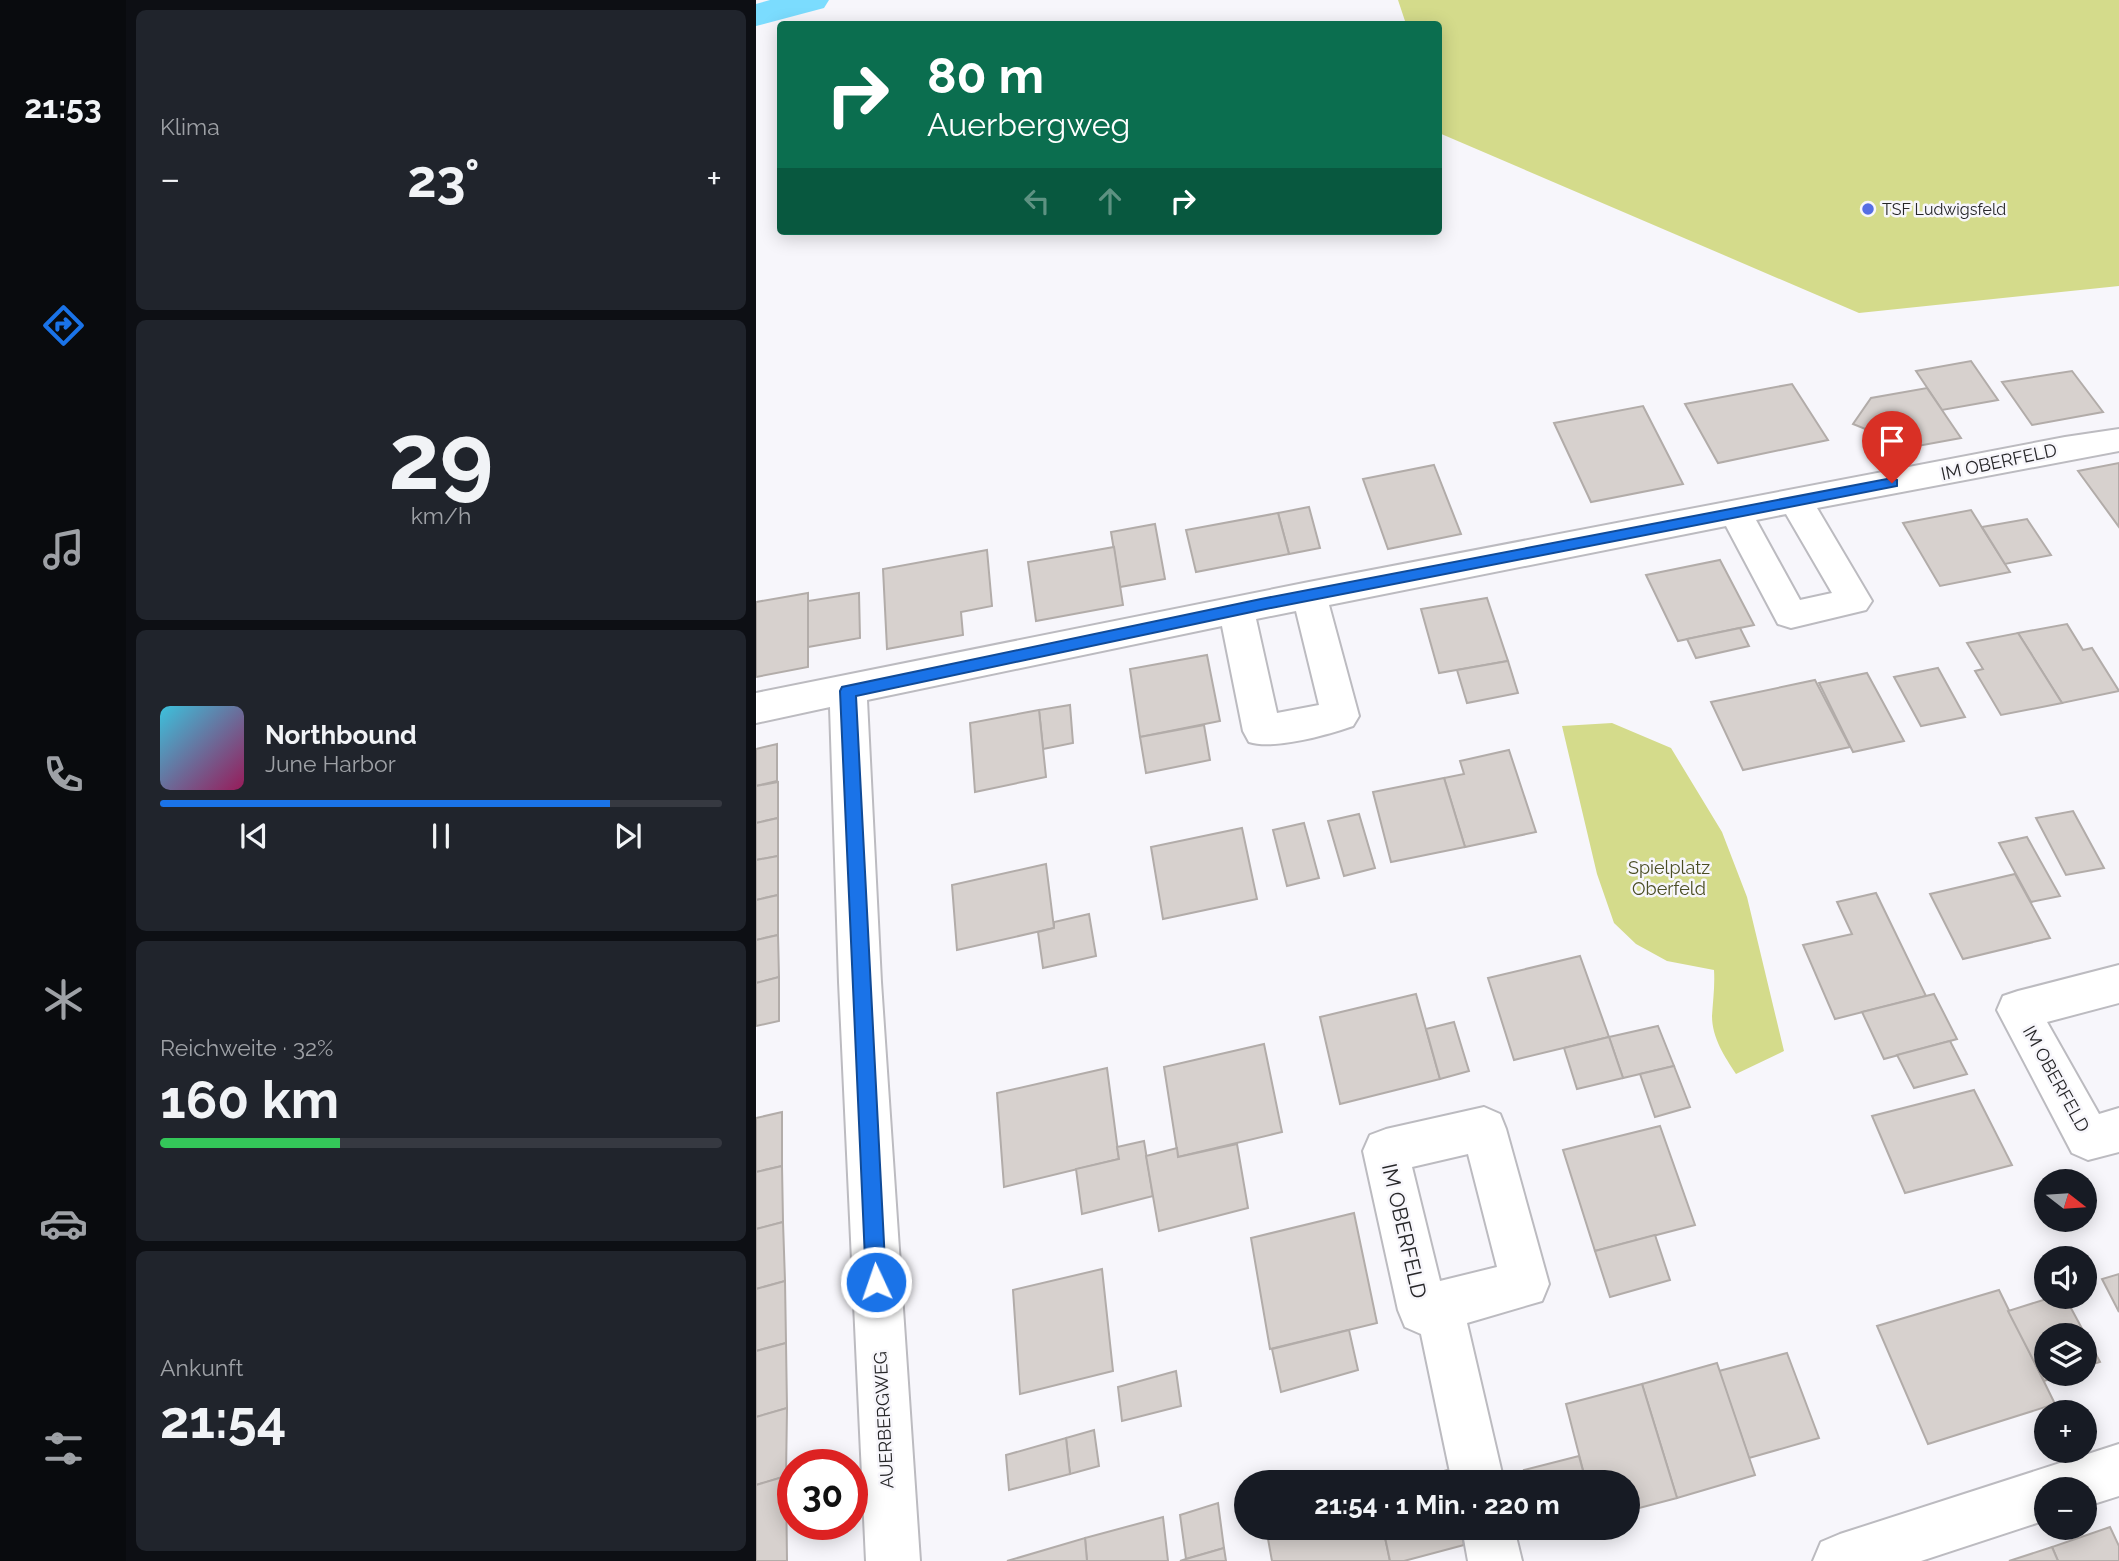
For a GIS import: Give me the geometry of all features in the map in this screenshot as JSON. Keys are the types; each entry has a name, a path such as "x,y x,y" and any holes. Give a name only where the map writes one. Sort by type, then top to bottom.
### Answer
{"street":[{"name":"IM OBERFELD","path":"1310,595 2065,448 2119,440"},
{"path":"1736,514 1791,615 1854,601 1796,502"},
{"path":"756,708 848,691 1236,610 1310,595 1340,716 1262,731 1236,610"},
{"name":"AUERBERGWEG","path":"848,691 860,982 893,1561"},
{"name":"IM OBERFELD","path":"2119,984 2018,1010 2088,1138 2119,1130"},
{"name":"IM OBERFELD","path":"1439,1305 1475,1470"},
{"path":"2097,1477 2119,1470"},
{"path":"1866,1557 2034,1498"},
{"path":"1491,1540 1495,1561"}],"green space":[{"name":"TSF Ludwigsfeld","path":"1398,0 2119,0 2119,286 1859,313 1442,134 1442,21 1405,21"},
{"name":"Spielplatz Oberfeld","path":"1612,723 1671,748 1722,832 1747,897 1784,1051 1736,1074 1714,1032 1714,970 1667,961 1636,944 1614,923 1597,874 1562,726"}],"building":[{"path":"1971,361 1998,400 1942,410 1916,371"},
{"path":"2072,371 2103,412 2032,425 2002,382"},
{"path":"1792,384 1828,440 1718,463 1685,404"},
{"path":"1927,388 1961,438 1885,452 1873,432 1853,424 1871,398"},
{"path":"1643,406 1683,484 1591,502 1554,423"},
{"path":"2119,463 2119,527 2078,471"},
{"path":"1434,465 1461,534 1388,549 1363,479"},
{"path":"1309,507 1320,548 1289,554 1278,513"},
{"path":"1971,510 2010,572 1940,586 1903,523"},
{"path":"1278,513 1289,554 1196,572 1186,530"},
{"path":"2027,519 2051,555 2005,564 1982,527"},
{"path":"1155,524 1165,579 1120,587 1111,532"},
{"path":"1114,547 1123,605 1036,621 1028,562"},
{"path":"987,550 992,606 961,612 963,635 887,649 883,569"},
{"path":"1720,560 1754,625 1678,641 1646,575"},
{"path":"808,593 808,667 756,677 756,602"},
{"path":"859,593 860,638 808,647 808,601"},
{"path":"1487,598 1508,661 1439,673 1421,609"},
{"path":"2067,624 2083,650 2092,648 2119,691 2062,703 2018,633"},
{"path":"1740,628 1749,646 1696,658 1687,639"},
{"path":"2018,633 2062,703 2001,715 1975,671 1983,669 1967,643"},
{"path":"1207,655 1220,721 1140,737 1130,669"},
{"path":"1508,661 1518,693 1467,703 1457,670"},
{"path":"1938,668 1965,717 1921,726 1894,677"},
{"path":"1867,673 1904,741 1853,752 1819,683"},
{"path":"1815,680 1850,747 1743,770 1711,702"},
{"path":"1070,705 1073,743 1043,749 1039,710"},
{"path":"1039,710 1046,777 975,792 970,723"},
{"path":"1204,725 1210,760 1146,773 1140,737"},
{"path":"777,744 777,781 756,786 756,749"},
{"path":"1509,750 1536,832 1465,847 1444,778 1464,774 1460,761"},
{"path":"1444,778 1465,847 1391,862 1373,792"},
{"path":"778,782 778,818 756,823 756,786"},
{"path":"2073,811 2104,868 2066,875 2036,818"},
{"path":"1359,814 1375,868 1344,876 1328,821"},
{"path":"778,818 778,856 756,860 756,823"},
{"path":"1304,823 1319,878 1287,886 1273,830"},
{"path":"1242,828 1257,899 1163,919 1151,847"},
{"path":"2027,837 2060,896 2031,902 1999,843"},
{"path":"778,856 778,895 756,900 756,860"},
{"path":"1046,864 1054,928 957,950 952,885"},
{"path":"2015,874 2050,938 1963,959 1930,894"},
{"path":"1876,893 1926,996 1835,1019 1803,945 1852,934 1837,902"},
{"path":"778,895 778,935 756,940 756,900"},
{"path":"1089,914 1096,956 1043,968 1038,932 1054,928 1054,922"},
{"path":"778,935 779,977 756,983 756,940"},
{"path":"1580,956 1609,1037 1514,1060 1488,978"},
{"path":"779,977 779,1021 756,1026 756,983"},
{"path":"1416,994 1440,1079 1340,1104 1320,1017"},
{"path":"1934,994 1957,1039 1884,1059 1862,1012"},
{"path":"1454,1022 1469,1071 1440,1079 1426,1029"},
{"path":"1658,1026 1674,1066 1623,1078 1609,1037"},
{"path":"1609,1037 1623,1078 1577,1089 1564,1048"},
{"path":"1950,1041 1967,1074 1914,1088 1897,1055"},
{"path":"1264,1044 1282,1132 1178,1157 1164,1067"},
{"path":"1674,1066 1690,1107 1655,1117 1640,1074"},
{"path":"1107,1068 1119,1159 1004,1187 997,1093"},
{"path":"1974,1090 2012,1165 1905,1193 1872,1116"},
{"path":"782,1112 782,1166 756,1172 756,1118"},
{"path":"1660,1126 1695,1225 1595,1251 1563,1150"},
{"path":"1144,1141 1153,1196 1082,1214 1076,1169 1119,1159 1117,1147"},
{"path":"1237,1144 1248,1208 1159,1231 1146,1156 1177,1148 1178,1157"},
{"path":"782,1166 783,1222 756,1229 756,1172"},
{"path":"1354,1213 1377,1323 1270,1349 1251,1238"},
{"path":"783,1222 785,1281 756,1289 756,1229"},
{"path":"1655,1235 1670,1280 1610,1297 1595,1251"},
{"path":"1102,1269 1113,1371 1020,1394 1013,1290"},
{"path":"2119,1274 2119,1312 2102,1279"},
{"path":"785,1281 786,1343 756,1351 756,1289"},
{"path":"1999,1290 2034,1361 2034,1386 2046,1386 2053,1400 2034,1400 2034,1411 1928,1444 1877,1326"},
{"path":"2034,1303 2034,1309 2071,1309 2079,1323 2034,1323 2034,1362 2008,1311"},
{"path":"1349,1330 1358,1370 1281,1392 1272,1349"},
{"path":"786,1343 787,1408 756,1417 756,1351"},
{"path":"1787,1353 1819,1438 1749,1458 1719,1371"},
{"path":"1717,1363 1755,1475 1677,1498 1642,1384"},
{"path":"1176,1371 1181,1406 1122,1421 1118,1387"},
{"path":"1642,1384 1677,1498 1640,1508 1640,1470 1583,1470 1566,1404"},
{"path":"787,1408 786,1449 777,1449 777,1479 756,1485 756,1417"},
{"path":"1094,1430 1099,1466 1070,1474 1066,1438"},
{"path":"1066,1438 1070,1474 1009,1490 1006,1455"},
{"path":"1579,1456 1583,1470 1524,1470"},
{"path":"777,1479 777,1540 787,1540 787,1561 756,1561 756,1485"},
{"path":"1218,1503 1224,1548 1186,1559 1180,1515"},
{"path":"1163,1517 1168,1561 1087,1561 1085,1538"},
{"path":"2110,1527 2119,1546 2119,1561 2058,1561 2052,1547 2072,1540 2097,1540 2097,1531"},
{"path":"1085,1538 1087,1561 1007,1561"},
{"path":"1268,1540 1386,1540 1390,1561 1272,1561"},
{"path":"1386,1540 1463,1540 1464,1545 1404,1561 1390,1561"},
{"path":"2052,1547 2058,1561 2009,1561"},
{"path":"1224,1548 1226,1561 1180,1561 1186,1559"}],"waterway":[{"path":"756,15 811,0"}],"place":[{"name":"TSF Ludwigsfeld","path":"1868,209"}],"route":[{"path":"876,1282 848,691 1261,605 1892,483"}]}
